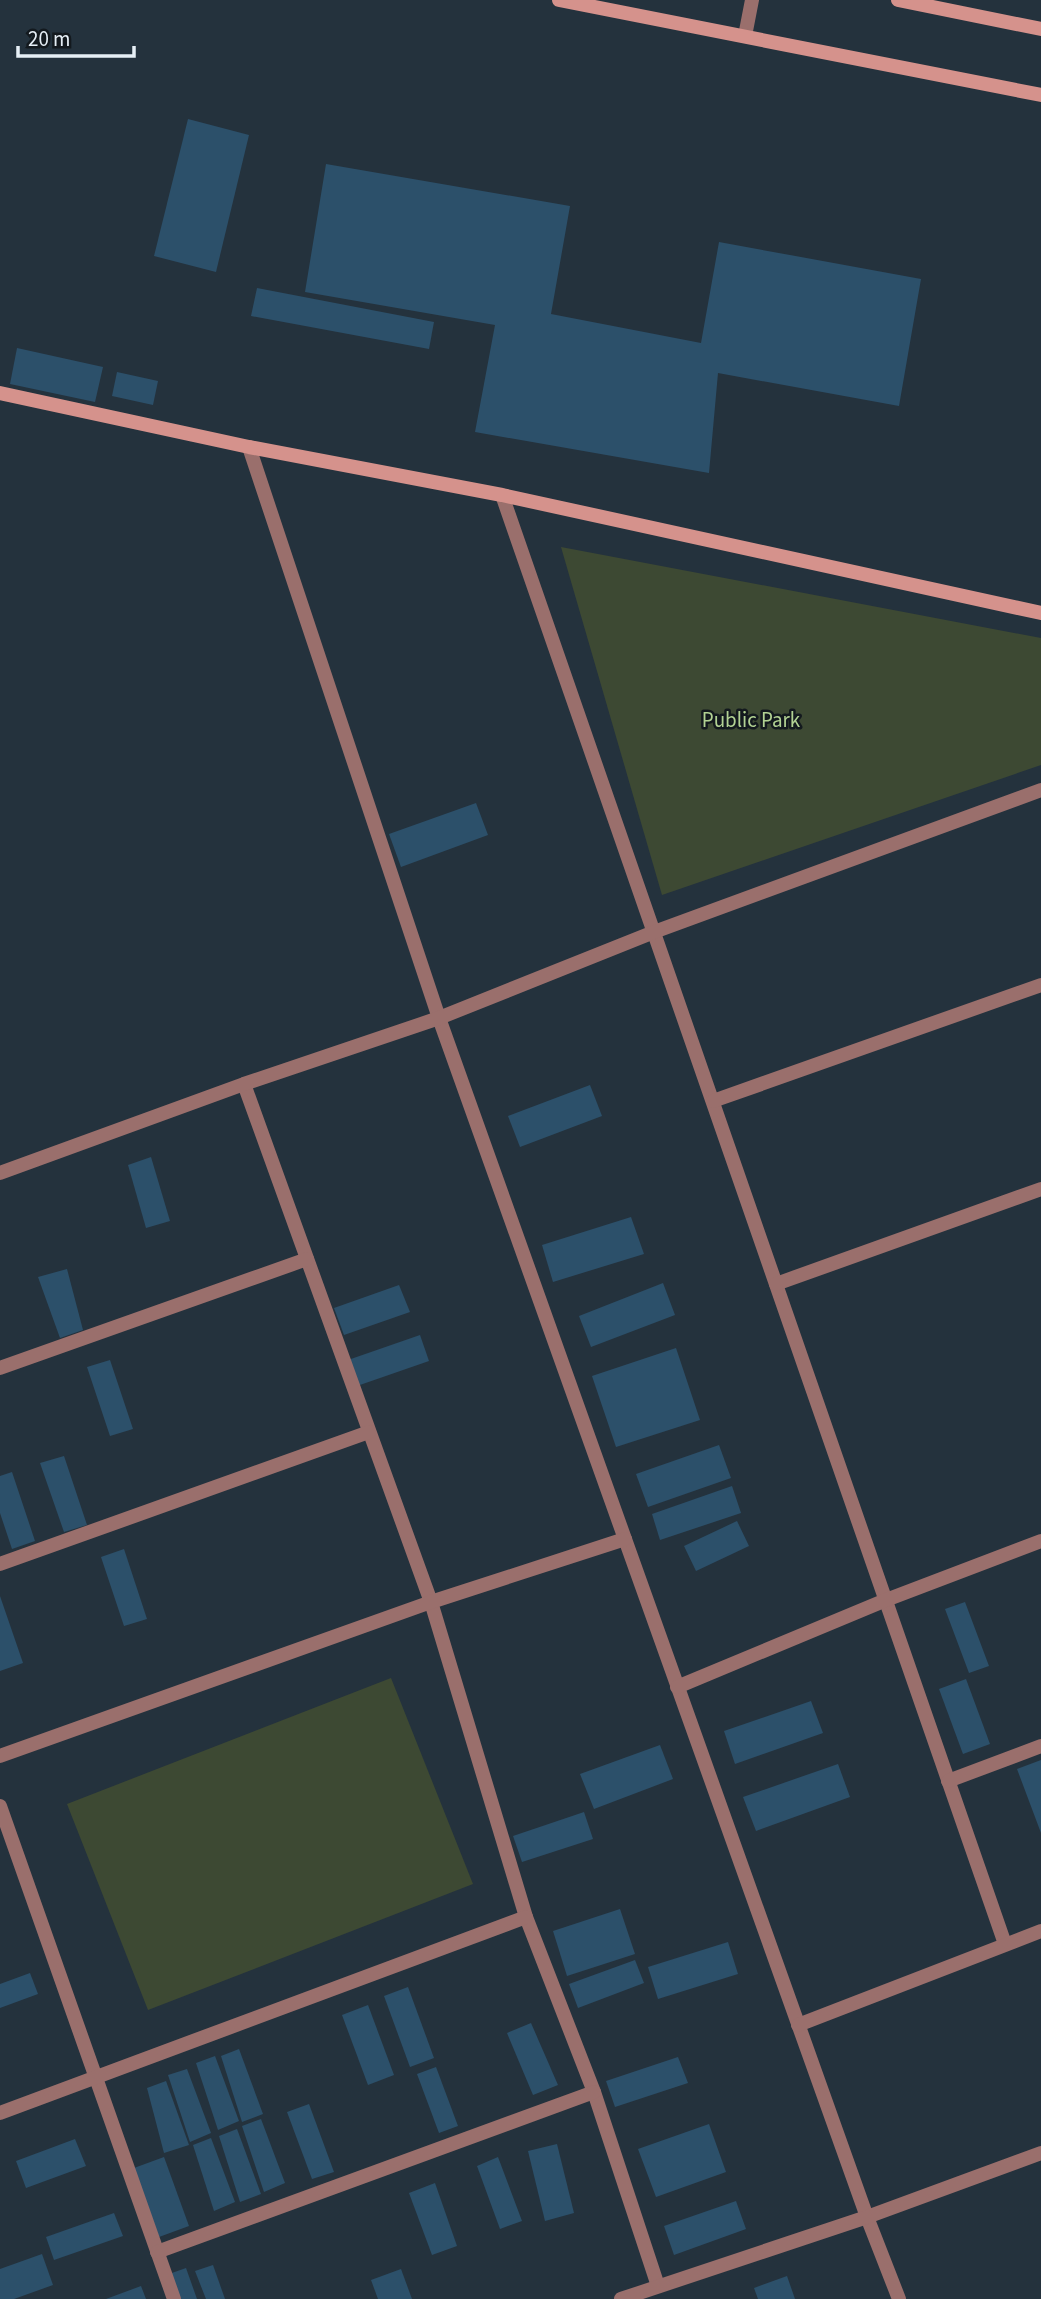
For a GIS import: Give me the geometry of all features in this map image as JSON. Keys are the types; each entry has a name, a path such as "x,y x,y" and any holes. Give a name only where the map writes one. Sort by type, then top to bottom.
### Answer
{"street":[{"path":"559,0 1041,95"},
{"path":"746,36 752,0"},
{"path":"898,0 1041,29"},
{"path":"0,393 249,447 502,495 1041,613"},
{"path":"249,447 439,1018 898,2299"},
{"path":"502,495 1005,1944"},
{"path":"0,1173 244,1084 439,1018 654,932 1041,790"},
{"path":"713,1101 1041,985"},
{"path":"244,1084 431,1602 526,1917 594,2092 658,2286"},
{"path":"776,1284 1041,1189"},
{"path":"0,1368 307,1259"},
{"path":"0,1564 369,1432"},
{"path":"0,1756 431,1602 625,1539"},
{"path":"677,1687 886,1600 1041,1541"},
{"path":"948,1781 1041,1746"},
{"path":"0,1806 174,2299"},
{"path":"0,2113 526,1917"},
{"path":"799,2025 1041,1931"},
{"path":"157,2252 594,2092"},
{"path":"621,2299 867,2217 1041,2152"}],"green space":[{"name":"Public Park","path":"561,547 1041,638 1041,765 662,895"},
{"path":"391,1678 473,1884 148,2010 67,1804"}],"building":[{"path":"188,119 249,135 216,272 154,256"},
{"path":"326,164 570,206 551,314 701,343 719,242 921,279 899,406 718,373 709,473 475,432 495,325 305,292"},
{"path":"257,288 434,322 429,349 251,316"},
{"path":"17,348 103,367 95,402 10,384"},
{"path":"117,372 158,381 153,405 112,396"},
{"path":"476,803 488,835 401,867 389,834"},
{"path":"590,1085 602,1116 520,1147 508,1116"},
{"path":"151,1157 170,1221 146,1228 128,1165"},
{"path":"631,1217 644,1254 553,1282 542,1245"},
{"path":"67,1269 83,1330 60,1338 38,1277"},
{"path":"663,1283 675,1315 591,1347 579,1316"},
{"path":"399,1285 410,1312 344,1335 334,1308"},
{"path":"420,1335 429,1361 357,1386 348,1360"},
{"path":"676,1348 700,1420 616,1447 592,1376"},
{"path":"110,1360 133,1429 110,1436 87,1367"},
{"path":"719,1445 731,1478 648,1507 636,1474"},
{"path":"64,1456 87,1525 64,1532 40,1463"},
{"path":"12,1472 35,1541 12,1549 0,1513 0,1476"},
{"path":"732,1486 741,1513 660,1540 652,1514"},
{"path":"737,1521 749,1546 696,1571 684,1546"},
{"path":"124,1549 147,1619 124,1626 101,1557"},
{"path":"0,1596 23,1663 0,1671"},
{"path":"965,1602 989,1666 969,1673 945,1609"},
{"path":"966,1679 990,1744 963,1754 939,1689"},
{"path":"811,1701 823,1733 735,1764 724,1731"},
{"path":"660,1745 673,1779 594,1809 580,1774"},
{"path":"1041,1760 1041,1833 1017,1769"},
{"path":"838,1764 850,1797 756,1831 743,1797"},
{"path":"584,1812 593,1839 522,1862 513,1836"},
{"path":"620,1909 635,1954 567,1976 553,1931"},
{"path":"728,1942 738,1974 658,1999 648,1967"},
{"path":"635,1960 644,1983 578,2008 569,1984"},
{"path":"30,1973 38,1994 0,2008 0,1984"},
{"path":"408,1987 434,2058 410,2067 384,1996"},
{"path":"368,2005 394,2075 368,2085 342,2015"},
{"path":"531,2023 558,2085 533,2095 507,2033"},
{"path":"239,2049 263,2114 242,2122 221,2056"},
{"path":"215,2056 239,2121 218,2130 196,2063"},
{"path":"678,2057 688,2083 615,2107 606,2081"},
{"path":"436,2067 458,2126 439,2133 417,2074"},
{"path":"187,2069 211,2133 190,2142 168,2075"},
{"path":"166,2081 189,2145 164,2153 147,2088"},
{"path":"309,2104 334,2172 312,2179 287,2112"},
{"path":"261,2119 285,2183 264,2192 242,2126"},
{"path":"709,2124 726,2172 656,2197 638,2149"},
{"path":"237,2129 261,2194 240,2202 219,2136"},
{"path":"211,2138 235,2202 214,2211 193,2145"},
{"path":"75,2139 86,2166 26,2188 16,2161"},
{"path":"557,2144 574,2213 545,2221 528,2151"},
{"path":"164,2157 189,2226 159,2237 134,2168"},
{"path":"498,2157 522,2221 500,2229 477,2166"},
{"path":"435,2183 457,2246 432,2255 409,2193"},
{"path":"736,2201 746,2229 674,2255 664,2226"},
{"path":"114,2213 123,2236 54,2260 46,2237"},
{"path":"42,2254 53,2285 14,2299 0,2299 0,2269"},
{"path":"213,2265 225,2299 206,2299 195,2271"},
{"path":"186,2268 197,2299 179,2299 169,2274"},
{"path":"401,2269 412,2299 378,2299 371,2280"},
{"path":"787,2276 795,2299 758,2299 754,2288"},
{"path":"141,2286 146,2299 106,2299"}]}
